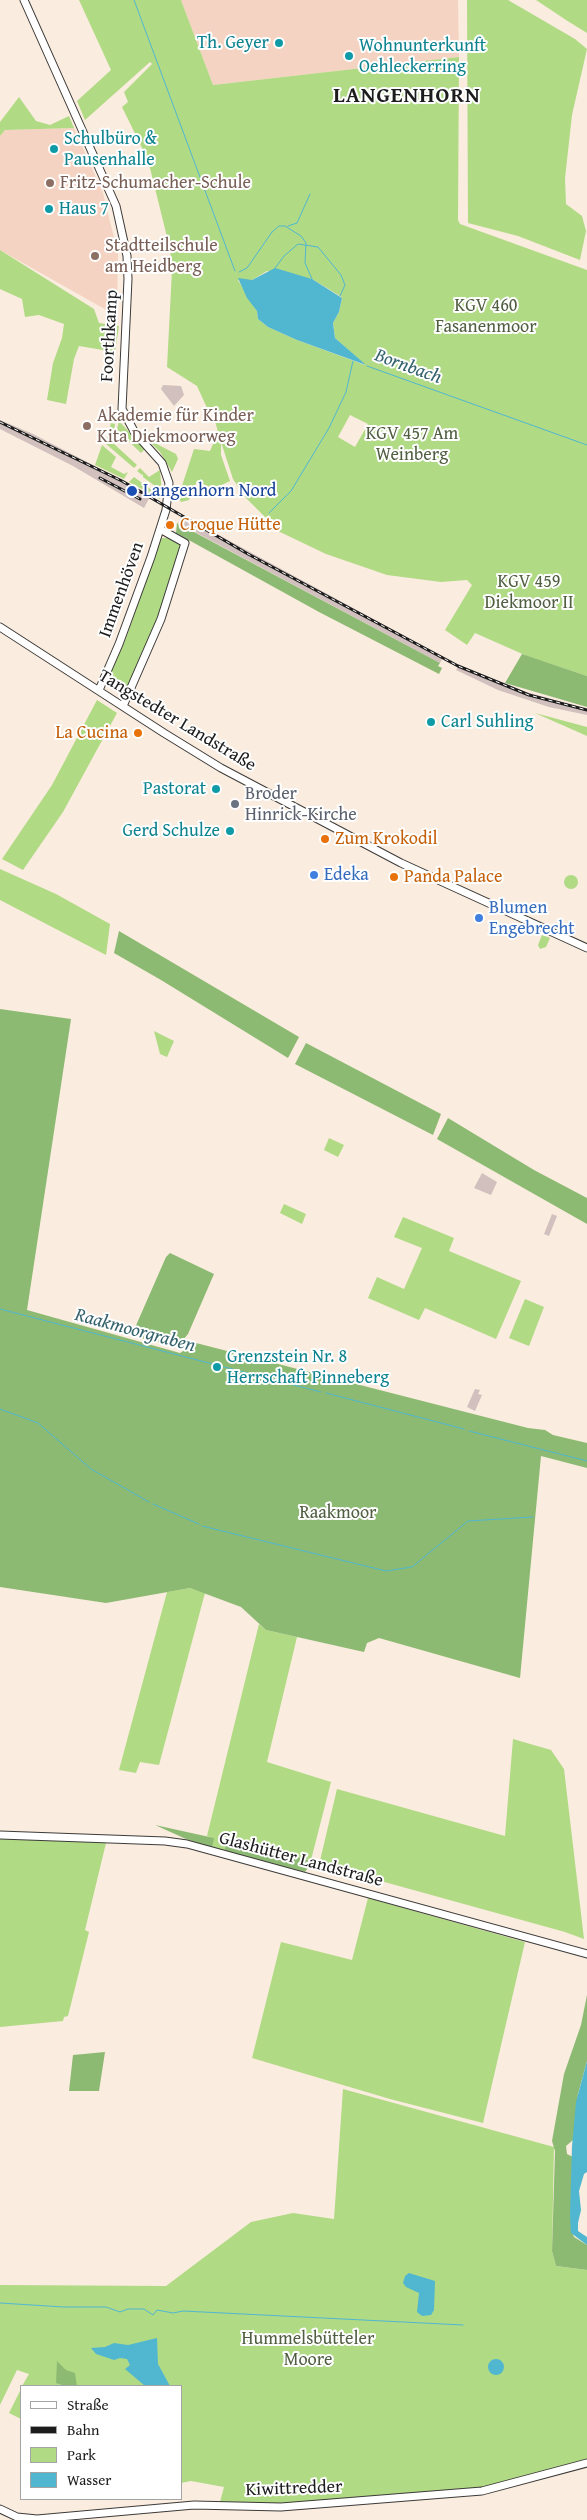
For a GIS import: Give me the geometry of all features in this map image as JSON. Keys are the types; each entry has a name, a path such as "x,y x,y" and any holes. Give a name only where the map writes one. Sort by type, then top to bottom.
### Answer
{"street":[{"name":"Foorthkamp","path":"24,0 116,206 127,256 128,270 122,409 135,433 158,456 165,467 169,483 169,499"},
{"name":"Immenhöven","path":"99,690 120,644 151,557 169,499"},
{"path":"123,706 161,619 185,543 160,529"},
{"name":"Tangstedter Landstraße","path":"0,626 221,768 401,863 587,948"},
{"name":"Glashütter Landstraße","path":"0,1835 165,1841 187,1844 587,1954"},
{"name":"Kiwittredder","path":"0,2509 17,2517 37,2519 194,2505 281,2507 482,2491 587,2463"}],"shaded area":[{"path":"181,0 458,0 459,57 213,85"},
{"path":"74,128 103,193 118,254 117,316 0,250 0,136 5,130"},
{"path":"163,385 181,386 184,395 174,406 161,389"},
{"path":"0,420 33,434 151,495 144,508 73,466 0,429"},
{"path":"182,515 443,657 440,663 178,523"},
{"path":"459,665 526,692 587,709 587,715 549,707 498,690 456,670"},
{"path":"482,1173 497,1182 491,1195 474,1188"},
{"path":"552,1214 557,1216 549,1236 544,1234"},
{"path":"475,1389 480,1390 478,1394 482,1395 475,1411 467,1407"}],"green space":[{"path":"79,0 181,0 213,85 459,57 458,220 460,224 587,270 587,676 527,656 475,633 467,645 445,630 472,585 467,580 441,582 387,575 326,554 280,532 244,496 233,479 221,442 221,455 230,481 213,489 197,481 189,500 181,502 178,498 194,449 210,451 218,432 215,421 218,414 208,410 197,386 167,367 172,270 170,249 148,160 122,107 128,102 124,92 152,64 150,62 85,120 77,101 111,70","holes":["267,271 312,279 340,296 342,298 339,312 333,323 335,338 365,365 297,340 268,327 258,319 257,311 238,280 252,280","350,415 368,424 355,447 338,437"]},
{"path":"467,0 508,0 575,39 587,49 572,115 565,178 566,204 582,216 586,231 580,260 518,236 468,223"},
{"path":"536,0 587,0 587,33 566,20"},
{"path":"19,97 36,121 50,125 69,116 74,128 5,130 0,136 0,122"},
{"path":"0,250 94,309 99,323 119,326 115,352 79,346 74,359 66,404 47,400 53,363 62,338 64,324 39,315 25,317 22,299 0,289"},
{"path":"119,421 145,449 141,453 120,433 118,435 116,433"},
{"path":"111,423 115,424 112,442 137,465 134,468 106,444"},
{"path":"147,439 176,454 178,459 172,472 160,452"},
{"path":"102,445 116,457 111,467 124,474 128,472 124,479 95,465"},
{"path":"140,468 149,477 160,470 162,494 158,491 159,489 143,477 143,474 137,471"},
{"path":"134,477 160,496 160,499 129,482"},
{"path":"177,523 440,663 438,666 442,668 439,674 319,612 176,533"},
{"path":"161,538 168,538 181,546 156,622 125,696 105,685 126,638"},
{"path":"522,654 587,676 587,707 505,683"},
{"path":"97,700 117,713 63,812 23,870 2,859 52,785"},
{"path":"535,713 587,727 587,736"},
{"path":"0,869 56,894 110,924 106,955 0,900"},
{"path":"571,875 576,877 578,882 576,887 571,889 566,887 564,882 566,877"},
{"path":"119,931 299,1037 288,1058 114,953"},
{"path":"542,935 550,938 546,947 540,949 538,945"},
{"name":"Raakmoor","path":"0,1009 71,1019 27,1310 180,1353 196,1343 528,1428 545,1430 553,1435 587,1443 587,1468 541,1456 520,1678 379,1638 367,1643 364,1652 266,1630 241,1607 190,1588 106,1603 0,1587"},
{"path":"154,1031 174,1041 167,1057 160,1054"},
{"path":"306,1043 441,1114 433,1135 295,1064"},
{"path":"448,1118 534,1170 587,1198 587,1224 437,1139"},
{"path":"329,1138 344,1145 338,1157 324,1150"},
{"path":"284,1204 306,1214 302,1224 280,1213"},
{"path":"403,1217 454,1238 449,1251 521,1281 496,1339 425,1308 419,1320 368,1298 377,1277 404,1289 422,1248 394,1237"},
{"path":"170,1253 214,1274 188,1334 182,1341 171,1345 137,1337 134,1330 166,1257"},
{"path":"525,1299 544,1307 529,1346 509,1338"},
{"path":"190,1588 205,1593 159,1765 140,1762 136,1773 119,1770 167,1592"},
{"path":"259,1624 266,1630 297,1637 267,1762 331,1782 311,1860 227,1842 224,1852 212,1848 213,1838 207,1836"},
{"path":"513,1739 551,1750 564,1769 584,1939 565,1932 330,1867 318,1869 337,1789 505,1836"},
{"path":"155,1825 214,1838 212,1848 186,1839"},
{"path":"0,1837 106,1843 85,1930 89,1932 68,2016 64,2017 63,2021 0,2027"},
{"path":"227,1841 313,1861 305,1872 224,1852"},
{"path":"368,1898 525,1942 483,2123 390,2099 252,2058 281,1942 352,1960"},
{"path":"587,1995 587,2061 578,2094 573,2140 566,2146 567,2154 573,2157 571,2230 574,2237 587,2245 587,2270 556,2266 552,2251 555,2151 552,2141 564,2074 581,2025"},
{"path":"105,2052 99,2091 69,2091 73,2055"},
{"name":"Hummelsbütteler Moore","path":"343,2089 554,2147 552,2251 556,2266 587,2270 587,2460 482,2488 281,2505 220,2502 224,2487 191,2481 182,2483 182,2385 23,2385 29,2374 17,2370 0,2405 0,2285 166,2286 251,2222 293,2213 334,2219"},
{"path":"57,2361 66,2370 75,2373 77,2385 56,2383"},
{"path":"20,2391 20,2418 9,2413"}],"water":[{"path":"275,268 312,279 342,298 339,312 333,323 335,338 366,365 297,340 268,327 258,319 257,311 247,298 238,278 252,280"},
{"path":"587,2061 587,2172 584,2174 579,2191 581,2210 578,2231 587,2237 587,2245 571,2233 570,2216 572,2146 576,2102"},
{"path":"409,2273 435,2281 434,2310 431,2315 422,2316 417,2312 419,2293 406,2287 403,2283 405,2276"},
{"path":"157,2338 158,2364 169,2385 144,2385 125,2369 130,2365 127,2359 120,2358 114,2360 96,2354 91,2348 105,2347 114,2343 128,2345"},
{"path":"496,2359 502,2361 504,2367 502,2373 496,2375 490,2373 488,2367 490,2361"}],"waterway":[{"name":"Bornbach","path":"134,0 235,271"},
{"path":"288,226 297,223 310,194"},
{"path":"239,272 247,268 272,232 279,226 285,226 301,236 306,243 305,263 312,279"},
{"path":"275,268 284,256 298,244 318,247 341,275 345,285 340,296"},
{"path":"269,513 291,491 329,428 346,392 353,361"},
{"name":"Bornbach","path":"367,366 587,445"},
{"name":"Raakmoorgraben","path":"0,1309 321,1392"},
{"name":"Raakmoorgraben","path":"326,1393 464,1429"},
{"path":"0,1409 38,1423 91,1469 149,1502"},
{"name":"Raakmoorgraben","path":"469,1431 587,1461"},
{"path":"153,1504 199,1524"},
{"path":"202,1526 386,1571 412,1567 468,1521 533,1517"},
{"path":"0,2303 64,2307 106,2307 120,2312 128,2309 144,2309 153,2315 157,2310 173,2313 183,2311 463,2325"}],"railway":[{"path":"0,422 122,481 248,554 458,666 529,695 587,710"},
{"path":"100,478 140,499"}],"place":[{"name":"Th. Geyer","path":"279,43"},
{"name":"Wohnunterkunft Oehleckerring","path":"349,56"},
{"name":"Schulbüro & Pausenhalle","path":"54,149"},
{"name":"Fritz-Schumacher-Schule","path":"50,183"},
{"name":"Haus 7","path":"49,209"},
{"name":"Stadtteilschule am Heidberg","path":"95,256"},
{"name":"Akademie für Kinder Kita Diekmoorweg","path":"87,426"},
{"name":"Langenhorn Nord","path":"132,491"},
{"name":"Croque Hütte","path":"170,525"},
{"name":"Carl Suhling","path":"431,722"},
{"name":"La Cucina","path":"138,733"},
{"name":"Pastorat","path":"216,789"},
{"name":"Broder Hinrick-Kirche","path":"235,804"},
{"name":"Gerd Schulze","path":"230,831"},
{"name":"Zum Krokodil","path":"325,839"},
{"name":"Edeka","path":"314,875"},
{"name":"Panda Palace","path":"394,877"},
{"name":"Blumen Engebrecht","path":"479,918"},
{"name":"Grenzstein Nr. 8 Herrschaft Pinneberg","path":"217,1367"}],"district":[{"name":"LANGENHORN","path":"407,96"}],"park label":[{"name":"KGV 460 Fasanenmoor","path":"486,316"},
{"name":"KGV 457 Am Weinberg","path":"412,444"},
{"name":"KGV 459 Diekmoor II","path":"529,592"}]}
